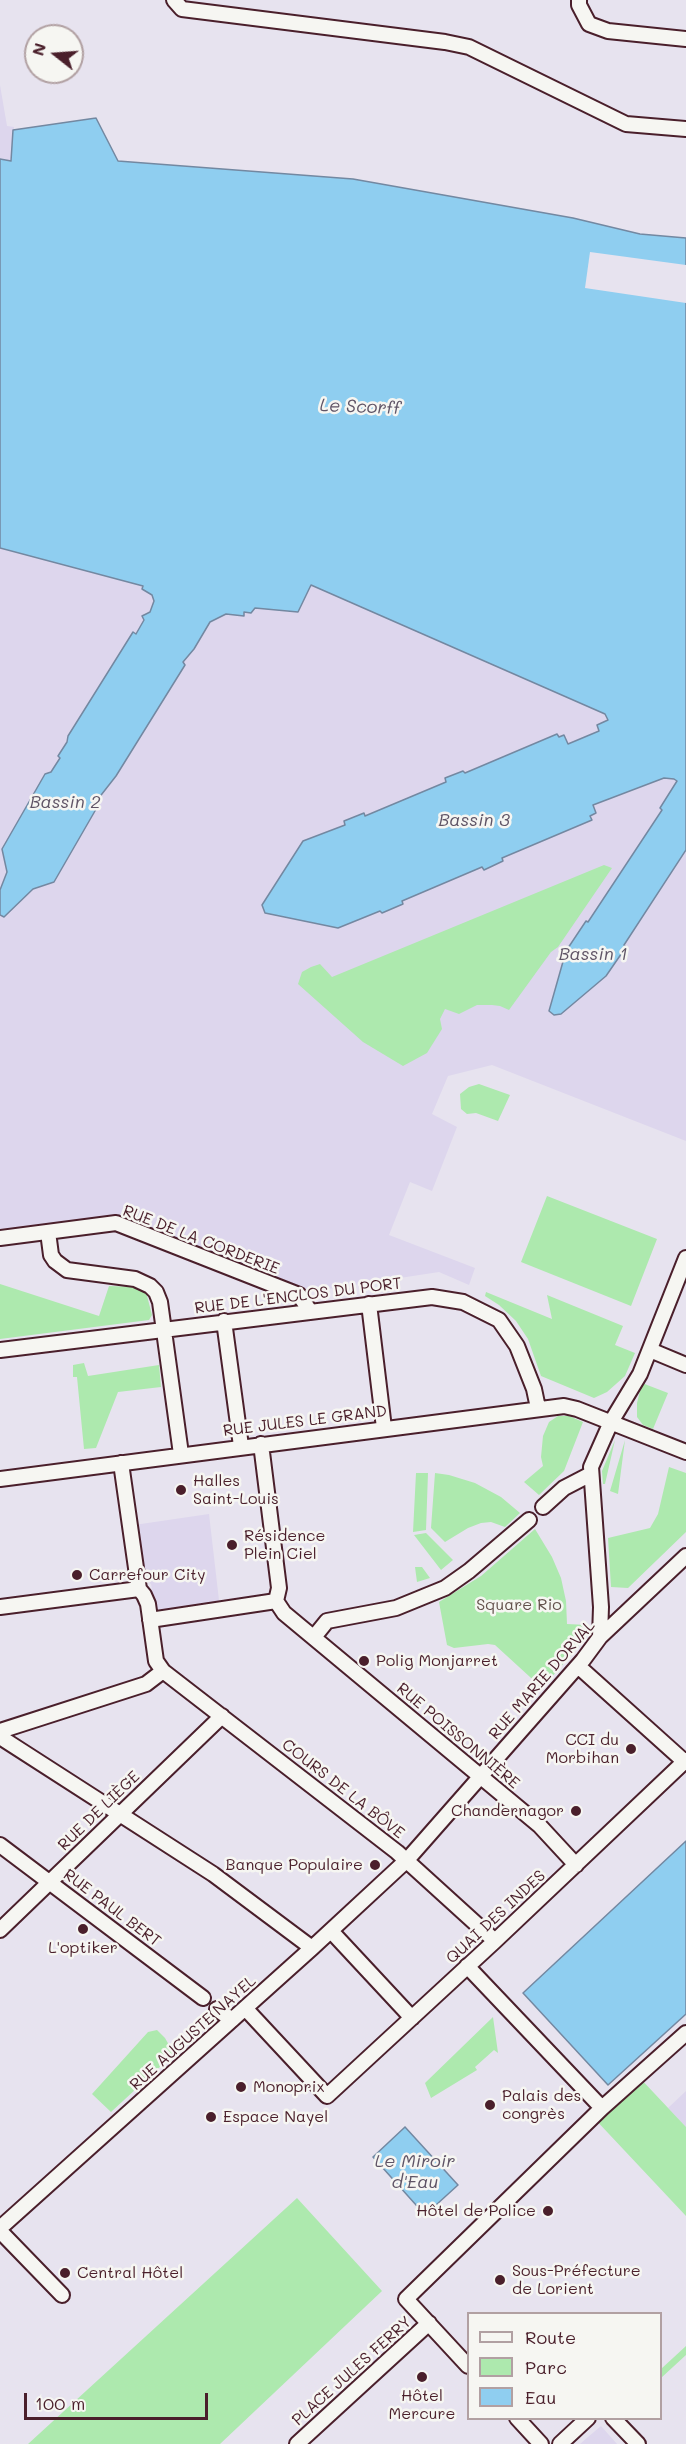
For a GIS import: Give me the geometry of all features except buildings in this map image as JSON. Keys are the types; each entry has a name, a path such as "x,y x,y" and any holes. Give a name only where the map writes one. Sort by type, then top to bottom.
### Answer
{"street":[{"path":"174,0 182,9 445,42 469,47 626,124 686,129"},
{"path":"579,0 579,5 589,24 608,31 686,39"},
{"name":"RUE DE LA CORDERIE","path":"0,1238 116,1223 299,1295 310,1311"},
{"path":"48,1232 51,1255 67,1270 135,1279 150,1286 156,1292 160,1302 181,1454"},
{"path":"600,1637 601,1607 591,1467 611,1422 640,1374 686,1258"},
{"name":"RUE DE L'ENCLOS DU PORT","path":"0,1350 432,1297 463,1302 499,1320 517,1346 534,1389 538,1408"},
{"path":"369,1304 384,1428"},
{"path":"224,1321 241,1446"},
{"path":"650,1350 686,1365"},
{"name":"RUE JULES LE GRAND","path":"0,1479 564,1406 577,1408 686,1452"},
{"path":"150,1620 276,1601 279,1588 261,1444"},
{"path":"0,1731 146,1684 163,1671 156,1660 146,1597 139,1589 121,1463"},
{"path":"543,1507 564,1488 591,1474"},
{"path":"314,1637 327,1621 396,1608 445,1588 469,1571 529,1520"},
{"name":"RUE MARIE DORVAL","path":"407,1860 578,1666 600,1637 686,1556"},
{"path":"0,1607 139,1589"},
{"name":"RUE POISSONNIÈRE","path":"276,1601 284,1613 539,1825 576,1865"},
{"path":"578,1666 686,1762"},
{"name":"COURS DE LA BÔVE","path":"163,1671 407,1860 495,1941"},
{"name":"RUE DE LIÈGE","path":"0,1930 222,1716"},
{"path":"0,1737 213,1874 312,1948"},
{"name":"QUAI DES INDES","path":"245,2008 327,2096 686,1762"},
{"name":"RUE PAUL BERT","path":"0,1845 203,1998"},
{"name":"RUE AUGUSTE NAYEL","path":"3,2226 407,1860"},
{"path":"331,1931 412,2018"},
{"path":"467,1966 602,2108"},
{"path":"217,2009 232,2020"},
{"path":"467,2365 406,2299 602,2108 686,2033"},
{"path":"3,2226 62,2295"},
{"name":"PLACE JULES FERRY","path":"297,2444 429,2323"},
{"path":"519,2420 541,2444"},
{"path":"560,2444 586,2420"},
{"path":"615,2420 638,2444"}],"shaded area":[{"path":"0,85 7,126 14,127 11,161 0,159"},
{"path":"0,548 143,586 143,589 152,595 154,601 150,612 144,613 194,648 210,622 226,614 244,616 244,612 255,608 298,612 311,585 605,714 608,720 597,725 627,793 664,778 678,781 686,825 686,1141 492,1065 448,1076 432,1114 457,1127 432,1191 410,1182 389,1235 475,1268 469,1285 439,1272 308,1292 117,1215 0,1231"},
{"path":"209,1514 220,1609 156,1613 151,1584 143,1579 134,1525"},
{"path":"686,2091 686,2127 668,2108"},
{"path":"601,2426 617,2444 580,2444 588,2437"}],"green space":[{"path":"604,865 612,868 558,947 551,952 509,1010 500,1006 477,1005 459,1014 445,1009 440,1019 442,1029 427,1053 403,1066 363,1042 298,984 302,972 311,967 320,964 332,977"},
{"path":"479,1084 510,1095 498,1121 476,1113 467,1114 461,1109 460,1094 469,1087"},
{"path":"547,1196 657,1239 631,1306 521,1262"},
{"path":"0,1284 99,1316 109,1286 137,1287 146,1292 152,1315 149,1320 0,1339"},
{"path":"486,1292 552,1319 547,1295 623,1326 615,1345 635,1353 625,1376 607,1392 594,1398 541,1376 528,1339 516,1321 485,1296"},
{"path":"84,1363 88,1376 159,1365 161,1387 118,1392 96,1448 84,1449 77,1377 73,1377 73,1365"},
{"path":"642,1383 668,1393 653,1429 643,1425 637,1417 637,1403"},
{"path":"558,1416 569,1416 583,1422 564,1471 539,1495 524,1482 543,1466 541,1457 543,1436 549,1422"},
{"path":"615,1440 605,1484 603,1484 602,1471"},
{"path":"625,1440 618,1494 610,1491"},
{"path":"669,1467 686,1473 686,1532 628,1588 611,1587 608,1538 650,1528 658,1514"},
{"path":"416,1473 428,1473 426,1530 413,1532"},
{"path":"435,1473 475,1483 501,1497 520,1513 505,1527 491,1522 481,1523 445,1542 431,1528"},
{"name":"Square Rio","path":"535,1529 552,1557 561,1578 566,1601 567,1624 587,1625 578,1647 542,1688 495,1645 454,1648 447,1645 439,1602 481,1576"},
{"path":"426,1533 453,1560 441,1570 414,1535"},
{"path":"415,1567 422,1567 430,1578 417,1582"},
{"path":"493,2017 498,2053 494,2050 475,2067 477,2070 431,2098 425,2083"},
{"path":"157,2030 165,2038 174,2054 111,2112 92,2094 148,2032"},
{"path":"638,2076 686,2127 686,2216 593,2117"},
{"path":"297,2198 382,2291 220,2444 28,2444"},
{"path":"686,2346 686,2355 662,2377 662,2368"}],"water":[{"path":"96,118 118,161 353,179 573,218 640,234 686,238 686,850 606,976 561,1014 554,1015 549,1011 566,951 586,921 588,922 662,810 660,808 677,781 664,778 593,805 596,813 590,816 592,820 502,858 503,861 484,870 482,867 402,901 403,904 382,913 380,911 338,928 265,913 262,905 303,841 345,825 344,821 364,813 365,816 446,782 445,778 463,771 465,773 557,734 559,737 564,735 568,744 599,731 597,725 608,720 605,714 311,585 298,612 255,608 251,613 244,612 244,616 226,614 210,622 194,649 183,662 185,665 116,776 98,799 99,804 54,882 33,889 4,917 0,915 0,890 7,872 2,849 45,774 51,772 60,758 58,756 68,736 133,632 136,634 144,620 142,616 150,612 154,601 152,595 142,589 143,586 0,548 0,159 11,161 13,130"},
{"path":"686,1841 686,2014 608,2085 523,1993"},
{"name":"Le Miroir d'Eau","path":"405,2127 458,2185 425,2215 373,2157"}],"pier":[{"path":"590,252 686,265 686,303 585,288"}],"place":[{"name":"Halles Saint-Louis","path":"181,1490"},
{"name":"Résidence Plein Ciel","path":"232,1545"},
{"name":"Carrefour City","path":"77,1575"},
{"name":"Polig Monjarret","path":"364,1661"},
{"name":"CCI du Morbihan","path":"631,1749"},
{"name":"Chandernagor","path":"576,1811"},
{"name":"Banque Populaire","path":"375,1865"},
{"name":"L'optiker","path":"83,1929"},
{"name":"Monoprix","path":"241,2087"},
{"name":"Palais des congrès","path":"490,2105"},
{"name":"Espace Nayel","path":"211,2117"},
{"name":"Hôtel de Police","path":"548,2211"},
{"name":"Central Hôtel","path":"65,2273"},
{"name":"Sous-Préfecture de Lorient","path":"500,2280"},
{"name":"Hôtel Mercure","path":"422,2377"}],"water label":[{"name":"Le Scorff","path":"360,407"},
{"name":"Bassin 2","path":"65,802"},
{"name":"Bassin 3","path":"474,820"},
{"name":"Bassin 1","path":"593,954"}]}
